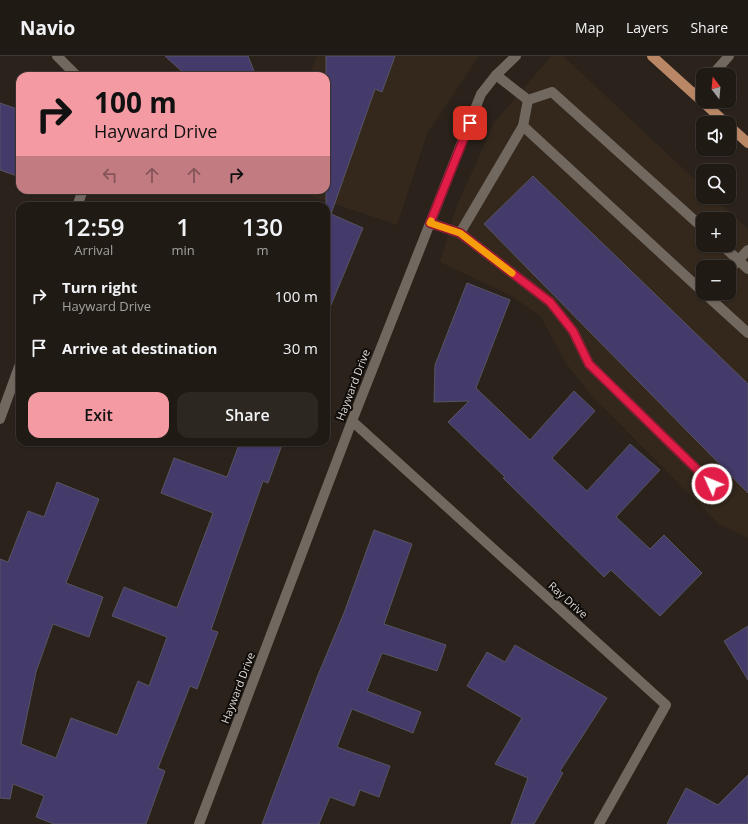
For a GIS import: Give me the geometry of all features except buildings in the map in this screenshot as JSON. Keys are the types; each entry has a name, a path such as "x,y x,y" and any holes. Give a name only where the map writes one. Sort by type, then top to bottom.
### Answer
{"main road":[{"path":"652,56 719,116"},
{"path":"736,132 748,143"}],"street":[{"path":"57,56 73,72"},
{"name":"Hayward Drive","path":"199,824 352,421 481,94 496,75 516,56"},
{"path":"718,68 729,56"},
{"path":"496,75 528,100"},
{"path":"528,100 552,92 696,222"},
{"path":"460,233 523,126 528,100"},
{"path":"523,126 696,285"},
{"path":"430,223 460,233 550,302 573,331 589,364 712,484"},
{"path":"738,260 748,250"},
{"path":"729,252 748,269"},
{"path":"713,300 748,333"},
{"path":"0,419 16,375"},
{"name":"Ray Drive","path":"352,421 666,705 599,824"}],"shaded area":[{"path":"317,56 479,56 427,134 397,225 305,194 330,194 330,72 311,72"},
{"path":"551,56 563,56 696,180 696,204 721,204 730,212 696,212 696,252 736,252 736,218 748,229 748,538 719,524 590,394 565,362 541,317 513,297 440,262 456,208 493,124"}],"slow traffic":[{"path":"431,221 430,223 460,233 512,273"}],"route":[{"path":"470,123 430,223 460,233 550,302 573,331 589,364 712,484"}]}
